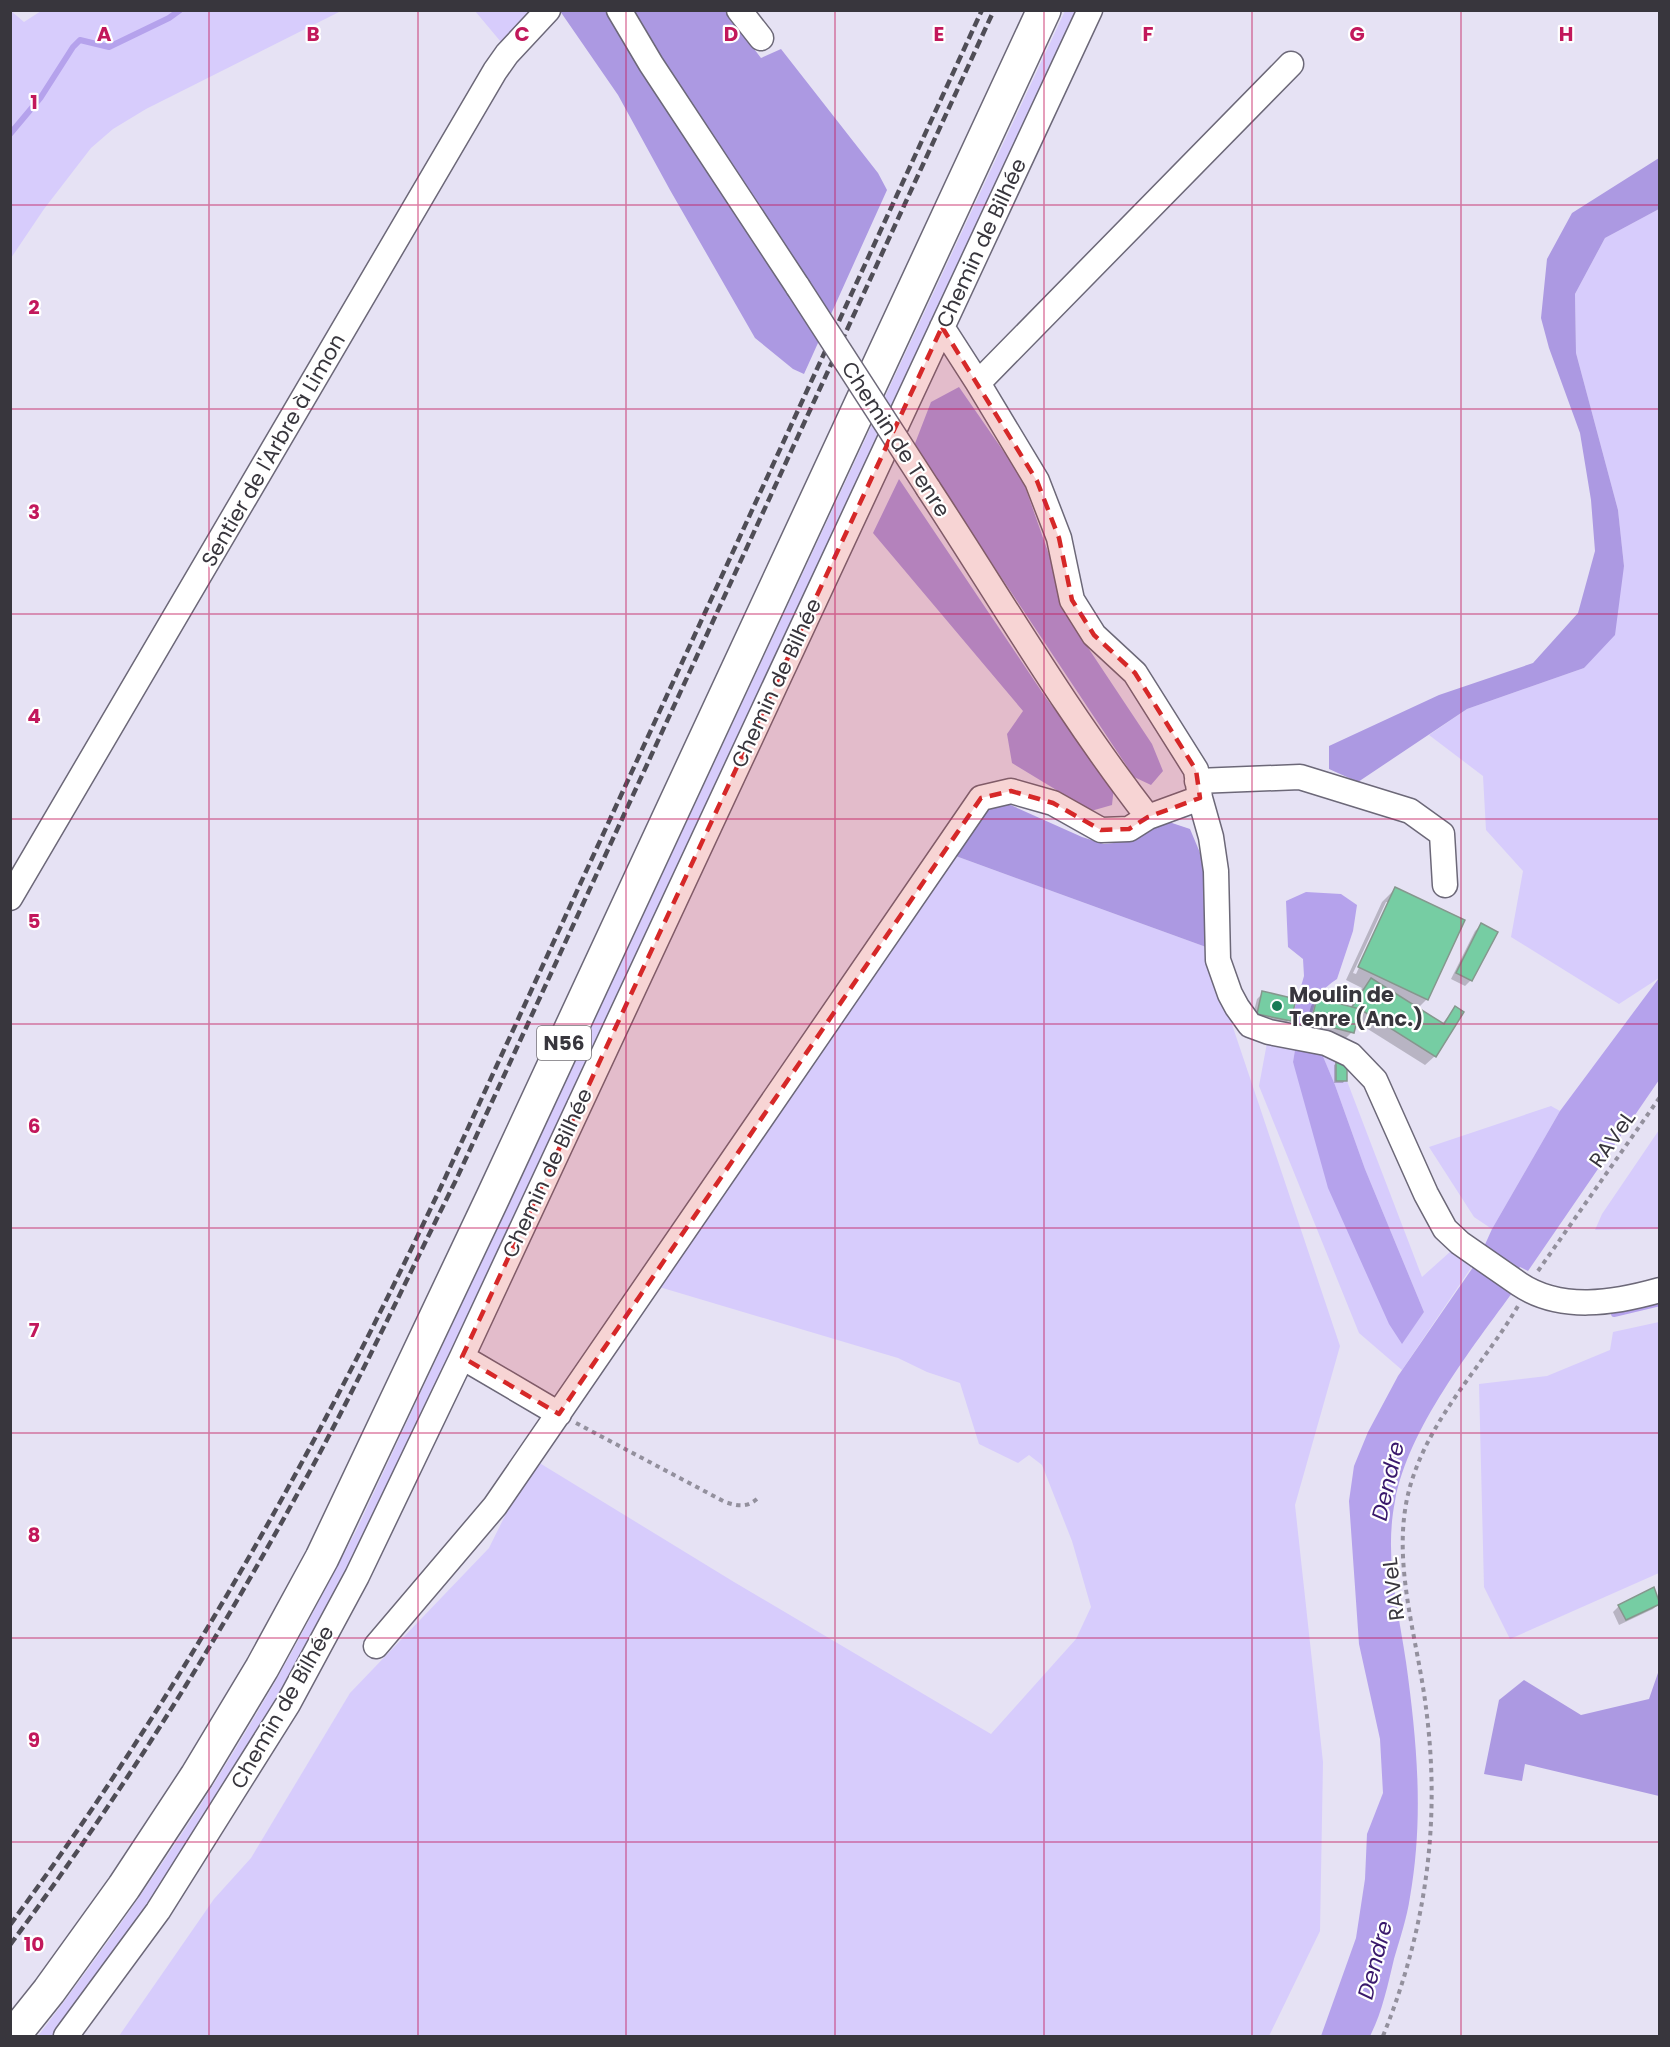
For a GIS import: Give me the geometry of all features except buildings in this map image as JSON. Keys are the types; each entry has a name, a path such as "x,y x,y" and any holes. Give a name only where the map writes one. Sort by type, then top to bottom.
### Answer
{"highway":[{"name":"N56","path":"13,2037 124,1887 197,1776 262,1668 322,1558 498,1186 1044,10"}],"street":[{"name":"Sentier de l'Arbre à Limon","path":"10,898 495,71 507,54 548,10"},
{"name":"Chemin de Tenre","path":"619,10 651,64 1078,719 1120,781 1148,817"},
{"path":"739,10 761,38"},
{"name":"Chemin de Bilhée","path":"66,2037 158,1911 288,1704 357,1576 462,1357 1090,10"},
{"path":"978,382 1291,64"},
{"path":"942,327 1037,481 1059,538 1072,600 1094,636 1135,673 1196,770 1212,837 1216,871 1218,960 1230,994 1250,1025 1269,1032 1326,1043 1351,1055 1375,1080 1426,1194 1445,1228 1468,1248 1523,1287 1551,1298 1597,1303 1629,1299 1659,1290"},
{"path":"376,1646 495,1506 981,798 1011,791 1053,803 1101,830 1129,829 1199,790 1300,777 1410,811 1442,834 1445,885"},
{"path":"462,1357 560,1414"}],"path":[{"name":"RAVeL","path":"1383,2037 1401,1992 1418,1932 1428,1869 1432,1797 1426,1708 1403,1562 1404,1522 1412,1480 1435,1429 1523,1287 1531,1281 1659,1097"},
{"path":"560,1414 725,1502 739,1506 750,1505 757,1499"}],"highlighted area":[{"path":"942,327 1037,481 1059,538 1072,600 1094,635 1135,673 1196,770 1200,798 1148,817 1129,829 1101,830 1053,803 1011,791 981,798 559,1414 462,1357"}],"shaded area":[{"path":"11,11 24,22 41,11 341,11 146,109 113,129 91,148 44,209 11,258"},
{"path":"475,11 542,11 506,48"},
{"path":"560,11 725,11 761,58 781,49 878,173 887,190 804,374 793,369 755,338 618,95"},
{"path":"1065,11 1081,11 646,944 322,1627 153,1905 57,2036 38,2036 141,1895 236,1749 294,1648 356,1531"},
{"path":"1659,158 1659,209 1605,238 1575,294 1576,353 1618,510 1624,566 1615,635 1584,668 1467,709 1358,782 1329,769 1329,746 1439,695 1533,663 1578,613 1595,551 1591,500 1580,433 1549,348 1541,318 1547,259 1572,213"},
{"path":"1659,209 1659,978 1619,1004 1511,937 1523,871 1486,830 1483,776 1429,735 1467,709 1584,668 1624,566 1618,510 1576,353 1575,294 1605,238"},
{"path":"959,387 1022,478 1069,619 1152,744 1163,771 1151,785 1134,777 914,446 931,402"},
{"path":"899,479 1046,698 1114,786 1112,805 1091,811 1012,763 1007,734 1023,711 873,533"},
{"path":"1006,803 1082,837 1104,844 1114,843 1169,822 1190,829 1203,860 1206,947 953,855 984,810"},
{"path":"953,855 1206,947 1340,1346 1295,1505 1323,1762 1320,1931 1269,2036 119,2036 214,1899 251,1858 350,1693 489,1548 533,1459 734,1582 991,1734 1076,1639 1091,1607 1072,1541 1042,1465 1029,1455 1018,1463 979,1444 960,1383 927,1372 898,1358 656,1286"},
{"path":"1269,1032 1297,1038 1293,1062 1402,1343 1424,1312 1365,1169 1322,1054 1326,1043 1347,1081 1422,1277 1460,1243 1479,1256 1402,1370 1359,1333 1259,1086"},
{"path":"1551,1106 1560,1111 1492,1229 1474,1217 1429,1147"},
{"path":"1659,1130 1659,1229 1595,1230 1602,1214"},
{"path":"1659,1322 1659,1573 1510,1639 1484,1587 1479,1384 1547,1376 1610,1350 1613,1332"},
{"path":"1659,1670 1659,1796 1525,1764 1522,1781 1484,1774 1499,1700 1524,1680 1581,1715 1649,1699"}],"water":[{"path":"1306,892 1341,894 1357,905 1353,931 1337,979 1321,993 1310,1026 1320,1042 1322,1054 1365,1169 1424,1312 1402,1344 1389,1324 1328,1188 1293,1062 1297,1038 1291,1021 1304,976 1303,959 1288,947 1286,901"},
{"name":"Dendre","path":"1659,978 1659,1080 1528,1271 1520,1267 1509,1285 1515,1289 1444,1390 1413,1446 1402,1474 1395,1501 1391,1542 1396,1602 1406,1662 1416,1750 1417,1838 1409,1905 1387,1988 1370,2036 1321,2036 1356,1938 1365,1879 1367,1834 1383,1793 1380,1739 1359,1644 1349,1501 1354,1466 1368,1432 1398,1376 1478,1260 1492,1229 1560,1111"}],"waterway":[{"path":"10,134 41,97 73,47 80,40 109,47 169,18 180,10"},
{"path":"1614,1314 1660,1303"}],"railway":[{"path":"10,1925 134,1746 191,1654 247,1561 351,1370 446,1176 982,10"},
{"path":"10,1945 50,1891 126,1779 198,1666 266,1550 360,1375 456,1180 994,10"}],"place":[{"name":"Moulin de Tenre (Anc.)","path":"1277,1006"}]}
